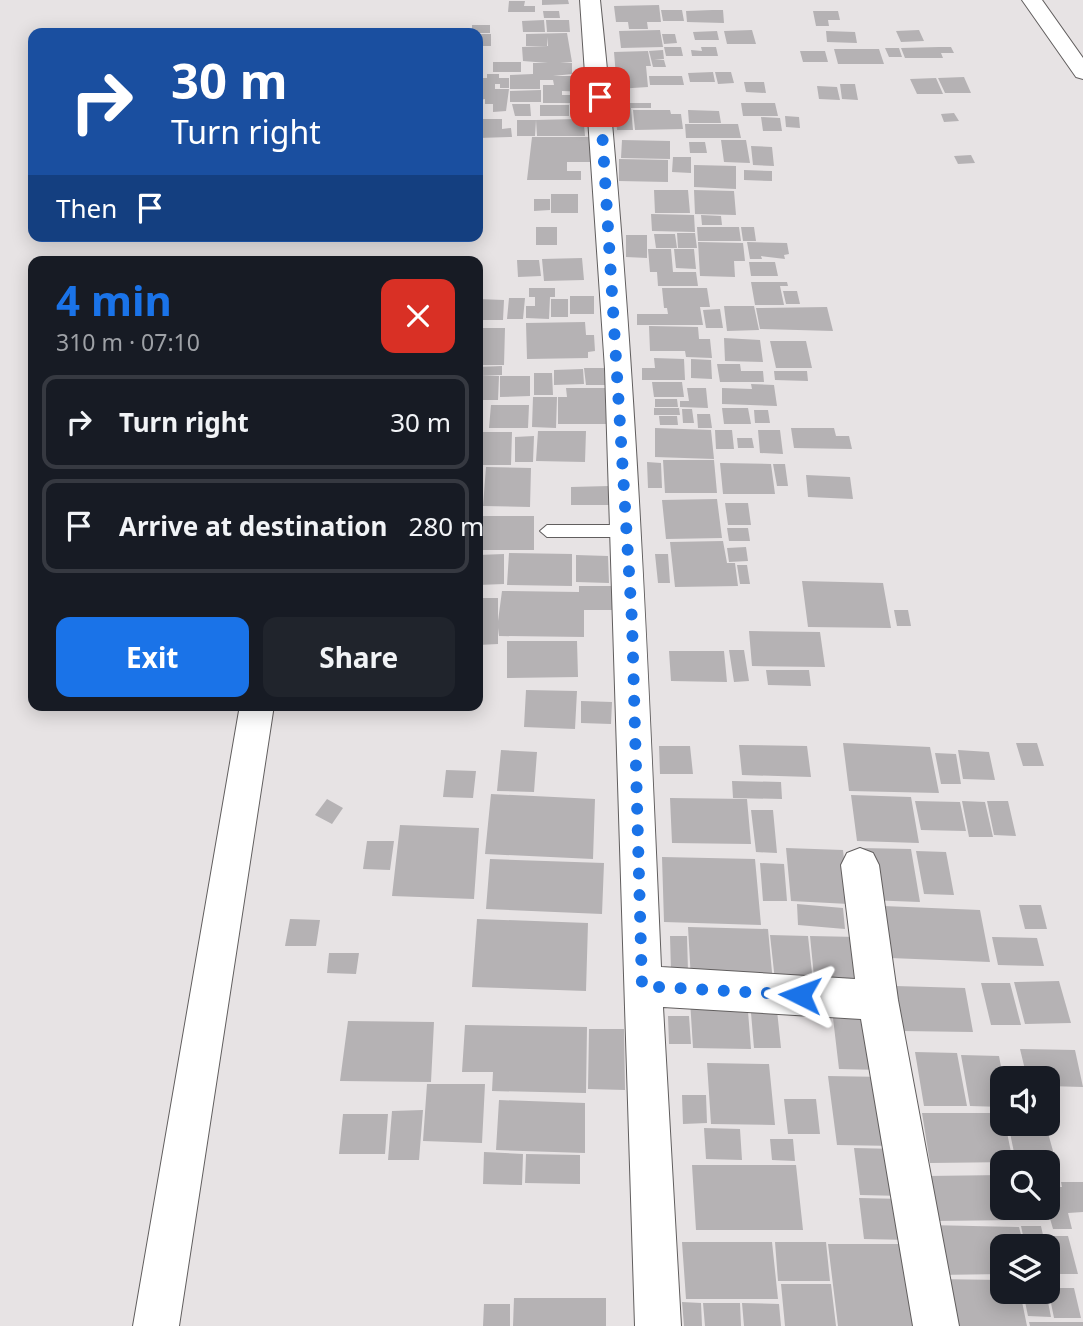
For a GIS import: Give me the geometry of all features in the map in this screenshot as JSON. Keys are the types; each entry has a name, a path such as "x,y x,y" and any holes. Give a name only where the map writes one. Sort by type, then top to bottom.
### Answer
{"street":[{"path":"590,0 603,122 626,531 642,986 658,1326"},
{"path":"1032,0 1083,73"},
{"path":"156,1326 256,711"},
{"path":"860,865 878,1000 936,1326"},
{"path":"642,986 878,1000"}],"lane":[{"path":"547,531 626,531"}],"building":[{"path":"542,0 568,0 569,4 542,5"},
{"path":"509,1 525,1 524,6 535,6 535,12 508,12"},
{"path":"659,5 661,22 647,22 648,29 629,29 628,22 616,22 614,6"},
{"path":"661,10 682,10 684,21 663,21"},
{"path":"723,10 724,23 687,22 686,11"},
{"path":"543,11 559,11 560,18 544,18"},
{"path":"813,11 838,11 840,20 828,20 829,26 816,26"},
{"path":"544,20 545,32 523,32 522,21"},
{"path":"546,20 569,20 570,32 547,32"},
{"path":"472,25 490,25 490,33 483,33 483,28 472,28"},
{"path":"660,30 663,47 621,48 619,31"},
{"path":"752,30 756,44 727,44 724,31"},
{"path":"919,30 924,41 901,42 896,31"},
{"path":"717,31 719,40 695,40 693,32"},
{"path":"826,31 855,32 857,43 827,42"},
{"path":"567,33 572,62 560,63 572,63 572,74 553,76 574,76 574,85 589,85 590,92 562,91 562,95 575,95 575,103 543,103 543,85 554,85 553,80 540,80 540,89 510,89 510,75 533,74 533,63 548,63 523,61 522,47 548,46 547,37 547,46 526,46 526,34"},
{"path":"483,34 491,34 491,46 483,46"},
{"path":"662,34 675,34 677,43 664,44"},
{"path":"664,47 681,47 683,56 666,56"},
{"path":"701,47 716,47 718,56 692,56 691,50 702,51"},
{"path":"951,47 954,53 941,53 943,58 905,58 901,48"},
{"path":"885,48 899,48 902,57 889,57"},
{"path":"834,49 879,49 884,64 838,64"},
{"path":"663,50 664,59 654,60 664,60 666,67 653,67 649,51"},
{"path":"648,51 651,66 646,66 648,87 617,89 614,52"},
{"path":"800,51 825,51 828,62 803,62"},
{"path":"493,62 521,62 521,72 493,72"},
{"path":"713,72 715,82 690,82 688,73"},
{"path":"715,72 731,72 734,83 718,84"},
{"path":"487,74 499,74 499,78 509,78 509,88 500,88 500,84 495,84 495,89 509,89 506,111 493,112 493,104 485,104 483,78 487,78"},
{"path":"649,76 682,76 684,85 650,85"},
{"path":"964,77 971,93 945,93 938,78"},
{"path":"936,78 943,94 917,94 910,79"},
{"path":"744,82 764,82 766,93 746,92"},
{"path":"840,84 855,84 858,100 842,99"},
{"path":"817,86 837,87 840,100 819,99"},
{"path":"541,90 541,102 510,102 510,91"},
{"path":"615,103 651,103 651,108 631,108 633,130 617,130"},
{"path":"741,103 775,103 778,116 743,116"},
{"path":"512,104 530,104 531,116 515,116"},
{"path":"540,105 569,105 569,116 540,116"},
{"path":"572,106 589,106 589,114 573,114"},
{"path":"633,110 670,110 671,114 681,114 683,129 635,130"},
{"path":"688,110 719,111 721,123 689,123"},
{"path":"954,113 959,121 944,122 941,114"},
{"path":"785,116 799,117 800,128 786,127"},
{"path":"761,117 780,118 782,131 763,131"},
{"path":"483,119 502,119 502,129 511,128 512,137 483,138"},
{"path":"577,119 577,124 584,124 585,136 537,136 536,120"},
{"path":"517,120 536,120 535,136 517,136"},
{"path":"685,124 738,124 741,138 686,138"},
{"path":"532,137 591,137 591,162 567,162 567,171 581,171 581,180 527,180"},
{"path":"622,140 670,141 670,159 621,158"},
{"path":"721,140 746,140 750,163 724,162"},
{"path":"689,142 705,142 707,153 690,153"},
{"path":"751,146 772,147 774,166 753,165"},
{"path":"971,155 975,163 958,164 954,156"},
{"path":"673,157 691,157 691,173 672,172"},
{"path":"619,159 668,160 668,182 619,181"},
{"path":"694,165 736,166 736,189 694,187"},
{"path":"744,170 772,171 772,181 744,180"},
{"path":"654,190 688,190 690,213 655,213"},
{"path":"694,190 734,191 736,215 695,214"},
{"path":"551,194 578,194 578,213 551,213"},
{"path":"534,199 550,199 550,210 534,211"},
{"path":"651,214 694,215 695,232 652,231"},
{"path":"701,215 721,216 722,225 702,225"},
{"path":"536,227 557,227 557,245 536,245"},
{"path":"697,227 739,227 741,241 698,241"},
{"path":"741,227 754,227 756,241 743,241"},
{"path":"677,233 695,233 697,248 678,248"},
{"path":"654,234 675,234 677,248 656,248"},
{"path":"626,235 647,235 647,258 626,257"},
{"path":"698,242 743,243 745,261 734,261 735,277 700,276"},
{"path":"747,242 787,243 789,254 784,255 785,259 761,256 762,259 750,259"},
{"path":"648,249 671,249 673,272 696,272 698,286 658,286 657,272 650,272"},
{"path":"674,249 694,249 696,269 676,268"},
{"path":"582,258 584,280 544,281 542,259"},
{"path":"517,260 539,260 541,276 518,277"},
{"path":"749,262 775,262 778,276 751,276"},
{"path":"751,282 787,282 788,286 780,286 784,305 755,305"},
{"path":"529,288 555,288 555,297 550,297 549,319 526,318 526,306 535,306 535,297 529,297"},
{"path":"662,288 707,288 710,307 700,307 703,325 637,325 637,314 668,314 667,308 664,308"},
{"path":"783,291 797,291 800,304 786,304"},
{"path":"570,296 594,296 594,314 570,314"},
{"path":"509,298 525,298 523,319 507,319"},
{"path":"483,299 504,300 503,320 483,320"},
{"path":"551,299 568,299 568,317 551,317"},
{"path":"724,306 754,306 759,330 727,331"},
{"path":"827,307 833,331 760,329 756,308"},
{"path":"720,309 723,328 706,328 703,310"},
{"path":"585,322 586,335 594,335 595,351 588,352 588,358 527,359 526,323"},
{"path":"649,326 698,327 699,339 710,339 712,358 686,357 685,351 650,351"},
{"path":"483,328 505,328 504,365 483,365"},
{"path":"724,338 760,340 763,362 725,361"},
{"path":"770,341 806,341 812,368 776,368"},
{"path":"654,358 684,359 685,380 642,380 642,368 655,368"},
{"path":"691,359 711,360 712,379 691,378"},
{"path":"717,364 740,364 741,371 763,371 764,382 720,382"},
{"path":"502,366 502,375 483,375 483,367"},
{"path":"584,368 604,368 605,385 586,385"},
{"path":"583,369 584,384 554,385 554,370"},
{"path":"774,371 807,371 808,381 775,380"},
{"path":"534,373 552,373 553,395 534,395"},
{"path":"483,375 499,376 498,400 483,400"},
{"path":"500,376 530,376 530,396 500,397"},
{"path":"652,382 682,382 684,397 654,397"},
{"path":"751,384 774,385 777,406 722,404 722,388 752,389"},
{"path":"566,388 605,388 606,424 558,424 558,397 567,397"},
{"path":"687,388 706,388 708,408 680,407 680,401 689,401"},
{"path":"533,397 557,397 556,428 532,427"},
{"path":"655,399 677,399 678,407 655,407"},
{"path":"491,405 529,405 528,428 489,428"},
{"path":"654,408 679,408 680,415 654,415"},
{"path":"722,408 748,408 751,424 724,424"},
{"path":"682,409 692,409 694,423 683,423"},
{"path":"754,410 768,410 770,423 755,423"},
{"path":"697,414 710,414 712,428 698,428"},
{"path":"659,416 677,416 678,425 660,425"},
{"path":"655,428 711,430 714,459 655,457"},
{"path":"791,428 834,428 836,436 849,436 852,449 794,448"},
{"path":"715,430 732,430 734,449 716,449"},
{"path":"758,430 780,430 783,454 760,453"},
{"path":"538,431 586,431 585,462 536,461"},
{"path":"483,432 512,432 511,465 483,465"},
{"path":"534,436 533,462 515,462 515,437"},
{"path":"737,438 752,438 754,448 738,448"},
{"path":"663,460 714,460 717,493 665,493"},
{"path":"647,462 661,463 662,488 648,488"},
{"path":"720,463 771,464 775,494 723,494"},
{"path":"773,464 785,464 788,486 777,486"},
{"path":"486,467 531,468 530,507 483,506"},
{"path":"806,475 850,477 853,499 808,497"},
{"path":"609,486 610,505 571,505 571,487"},
{"path":"717,499 722,538 666,539 662,500"},
{"path":"725,503 748,503 751,525 728,525"},
{"path":"483,516 534,516 534,550 483,550"},
{"path":"727,528 748,528 750,541 729,541"},
{"path":"723,541 727,563 735,563 738,586 675,587 670,542"},
{"path":"746,547 748,561 729,562 727,548"},
{"path":"509,553 572,554 572,586 507,585"},
{"path":"504,554 504,584 483,585 483,555"},
{"path":"655,554 668,554 670,583 658,583"},
{"path":"576,555 608,556 609,583 576,582"},
{"path":"737,565 747,565 750,584 740,584"},
{"path":"802,581 883,583 891,628 808,627"},
{"path":"579,586 622,586 623,610 584,610 584,637 499,636 498,628 498,644 483,645 483,598 498,598 498,621 502,591 579,592"},
{"path":"894,610 908,610 911,626 897,626"},
{"path":"749,631 820,632 825,667 752,666"},
{"path":"507,641 577,641 578,677 507,678"},
{"path":"729,650 744,650 749,681 734,682"},
{"path":"669,651 724,651 727,682 671,681"},
{"path":"766,670 809,670 811,686 768,685"},
{"path":"526,690 577,691 575,729 524,727"},
{"path":"581,701 612,702 611,724 581,723"},
{"path":"843,743 930,747 939,793 849,791"},
{"path":"1016,743 1037,743 1044,766 1023,766"},
{"path":"739,745 807,746 811,777 742,775"},
{"path":"659,746 690,746 693,774 660,774"},
{"path":"501,750 537,752 534,792 497,791"},
{"path":"958,750 989,752 995,780 963,779"},
{"path":"935,753 956,754 961,784 941,784"},
{"path":"446,770 476,771 473,798 443,797"},
{"path":"732,781 781,782 782,799 733,798"},
{"path":"491,794 595,799 593,859 485,854"},
{"path":"851,795 911,797 919,843 857,841"},
{"path":"670,798 747,799 751,844 672,843"},
{"path":"327,799 343,808 332,824 315,815"},
{"path":"915,801 960,802 966,831 921,830"},
{"path":"962,801 985,802 993,837 969,837"},
{"path":"987,801 1008,801 1016,836 994,835"},
{"path":"751,810 773,810 777,853 756,852"},
{"path":"400,825 479,828 474,899 392,896"},
{"path":"367,841 394,841 390,870 363,869"},
{"path":"786,848 843,850 849,904 791,901"},
{"path":"860,848 911,849 920,902 867,900"},
{"path":"916,851 946,852 954,895 924,894"},
{"path":"662,857 755,859 761,925 664,922"},
{"path":"490,859 604,863 602,914 486,909"},
{"path":"760,863 784,864 787,901 763,901"},
{"path":"797,904 843,908 845,929 798,925"},
{"path":"1019,905 1041,905 1047,929 1025,929"},
{"path":"883,906 980,910 990,962 890,958"},
{"path":"290,919 320,920 316,946 285,946"},
{"path":"477,919 588,923 586,991 472,987"},
{"path":"688,927 768,929 773,983 691,980"},
{"path":"770,935 808,936 814,991 776,990"},
{"path":"670,936 687,936 688,972 671,971"},
{"path":"810,936 858,937 865,988 815,987"},
{"path":"992,937 1037,938 1044,966 998,965"},
{"path":"329,953 359,953 356,974 327,973"},
{"path":"1059,981 1071,1023 1025,1024 1014,982"},
{"path":"981,983 1010,983 1021,1025 991,1025"},
{"path":"895,986 965,988 973,1032 901,1031"},
{"path":"747,999 751,1049 693,1048 690,1000"},
{"path":"750,1001 776,1001 781,1048 754,1048"},
{"path":"668,1016 689,1016 691,1044 669,1044"},
{"path":"833,1018 874,1019 882,1070 839,1069"},
{"path":"348,1021 434,1022 431,1082 340,1081"},
{"path":"465,1025 587,1027 586,1093 492,1091 493,1072 462,1072"},
{"path":"589,1029 624,1029 625,1090 588,1089"},
{"path":"1020,1049 1075,1050 1083,1087 1060,1086 1060,1066 1024,1066"},
{"path":"915,1052 957,1053 967,1106 924,1106"},
{"path":"961,1055 999,1056 1001,1066 990,1066 990,1107 970,1106"},
{"path":"707,1063 769,1064 775,1125 711,1124"},
{"path":"828,1076 886,1077 897,1146 837,1145"},
{"path":"427,1084 485,1084 482,1143 423,1141"},
{"path":"682,1095 706,1095 707,1123 683,1124"},
{"path":"784,1099 816,1099 820,1134 788,1134"},
{"path":"499,1100 585,1103 585,1153 496,1150"},
{"path":"423,1110 419,1160 388,1160 392,1111"},
{"path":"922,1113 990,1113 990,1136 1008,1136 1011,1150 990,1150 990,1162 930,1163"},
{"path":"343,1114 388,1114 385,1154 339,1154"},
{"path":"704,1128 740,1129 742,1160 706,1159"},
{"path":"1011,1136 1049,1136 1053,1150 1014,1150"},
{"path":"770,1139 793,1139 795,1161 772,1160"},
{"path":"854,1148 897,1149 904,1196 860,1195"},
{"path":"484,1152 523,1154 522,1185 483,1184"},
{"path":"526,1154 580,1155 580,1184 525,1183"},
{"path":"692,1165 796,1165 803,1230 696,1230"},
{"path":"990,1175 990,1220 1018,1220 935,1221 927,1176"},
{"path":"1061,1182 1083,1182 1083,1212 1068,1213 1072,1229 1053,1229 1050,1220 1060,1220"},
{"path":"859,1198 905,1199 911,1240 864,1239"},
{"path":"928,1225 1019,1227 1021,1234 990,1234 990,1274 937,1275"},
{"path":"1021,1226 1041,1226 1043,1234 1023,1234"},
{"path":"1060,1236 1068,1236 1078,1274 1060,1274"},
{"path":"682,1242 772,1242 778,1299 686,1299"},
{"path":"775,1242 826,1242 830,1281 778,1281"},
{"path":"828,1244 914,1244 927,1326 838,1326"},
{"path":"933,1279 990,1280 990,1304 1022,1304 1027,1326 941,1326"},
{"path":"781,1284 831,1284 836,1326 785,1326"},
{"path":"1060,1288 1074,1288 1081,1318 1054,1318 1051,1304 1060,1304"},
{"path":"514,1298 606,1298 606,1326 513,1326"},
{"path":"682,1302 701,1303 702,1326 684,1326"},
{"path":"703,1303 740,1303 741,1326 705,1326"},
{"path":"742,1303 779,1304 781,1326 744,1326"},
{"path":"484,1304 510,1304 510,1326 483,1326"},
{"path":"1026,1304 1048,1304 1051,1317 1028,1316"},
{"path":"1029,1322 1083,1322 1083,1326 1030,1326"}],"route":[{"path":"600,97 632,621 642,986 800,995"}]}
